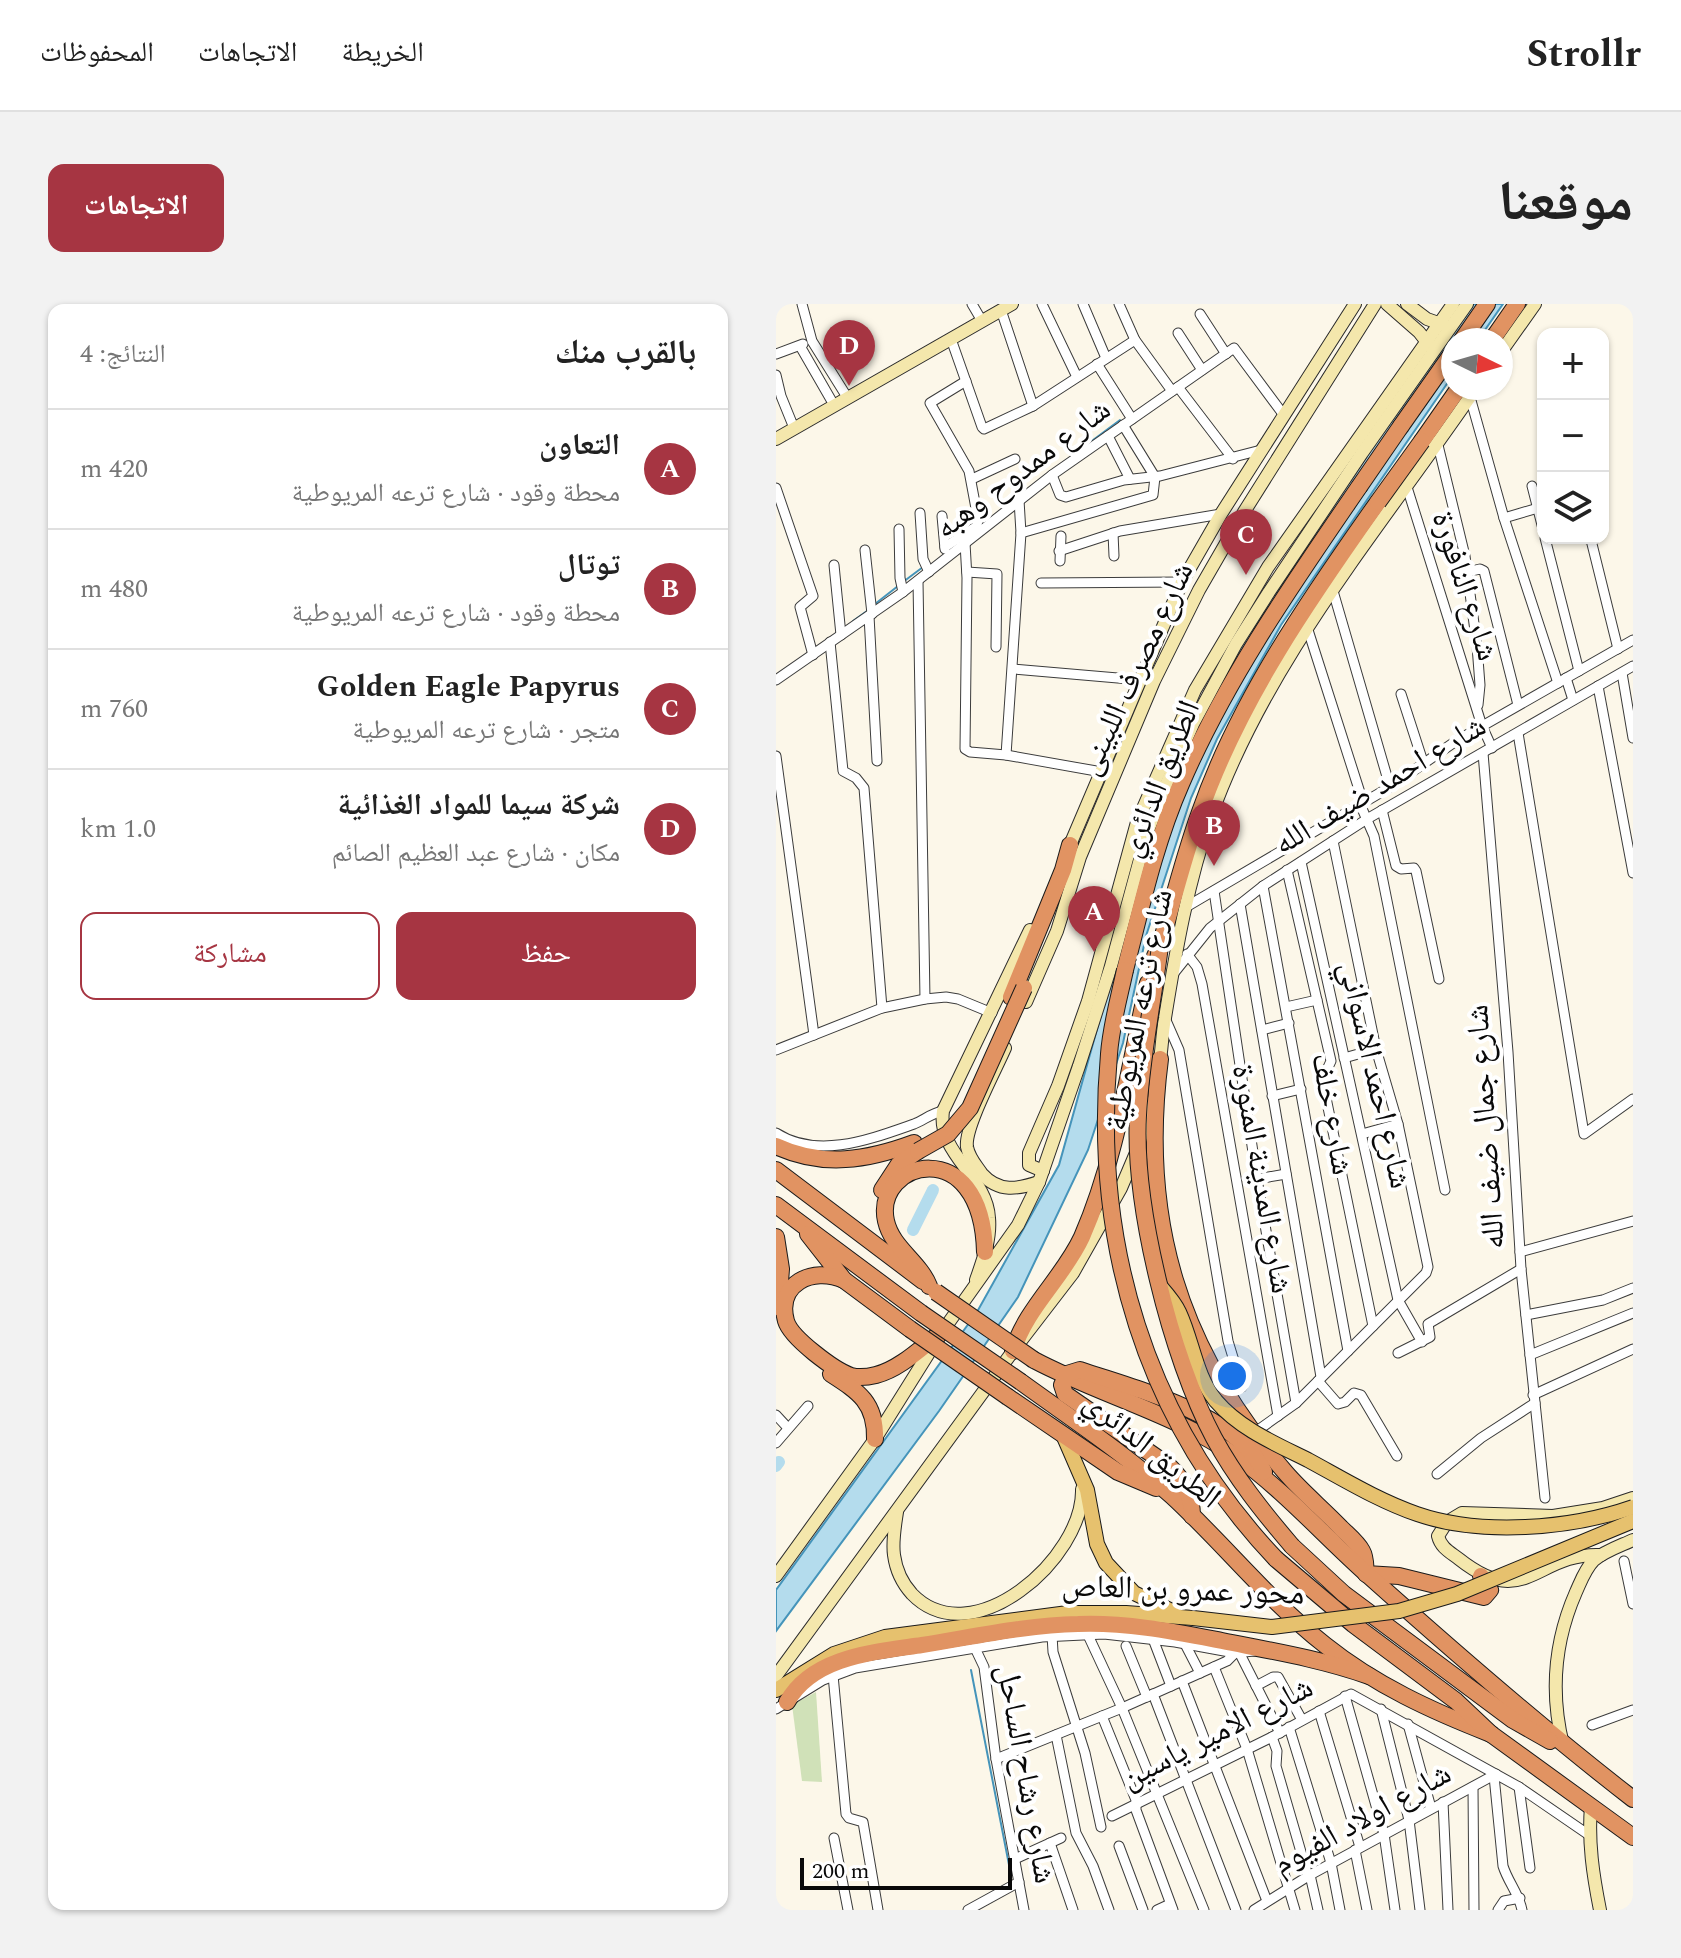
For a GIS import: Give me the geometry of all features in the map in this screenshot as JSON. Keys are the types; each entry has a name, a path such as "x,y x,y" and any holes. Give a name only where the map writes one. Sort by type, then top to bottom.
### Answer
{"highway":[{"path":"1453,328 1487,304"},
{"path":"1500,328 1517,304"},
{"name":"الطريق الدائري","path":"1441,369 1301,573 1233,679 1180,785 1151,872 1125,970 1110,1043 1107,1158 1117,1240 1137,1331 1158,1386 1211,1479 1234,1511 1276,1559 1353,1624 1456,1701 1491,1734 1633,1837"},
{"name":"الطريق الدائري","path":"1461,400 1316,590 1239,724 1200,810 1160,946 1138,1126 1142,1196 1161,1287 1186,1369 1213,1436 1250,1495 1292,1546 1344,1594 1513,1720 1536,1735 1563,1745"},
{"path":"776,1146 805,1157 842,1160 916,1147 948,1134 970,1108 1075,851"},
{"path":"1013,1351 1023,1324 1060,1276 1081,1238 1106,1165 1150,975 1160,946"},
{"path":"1160,1059 1153,1143 1154,1177 1165,1246 1186,1312 1200,1344 1254,1433 1287,1473 1361,1549 1366,1574 1399,1576 1484,1597 1490,1590 1481,1576"},
{"path":"916,1147 899,1164 881,1195 879,1213 889,1233 918,1265 933,1289"},
{"path":"889,1233 885,1206 894,1187 914,1171 935,1168 955,1176 973,1196 984,1226 985,1252"},
{"name":"الطريق الدائري","path":"776,1170 933,1289 1034,1360 1201,1435 1236,1456 1563,1745 1633,1799"},
{"name":"الطريق الدائري","path":"776,1205 921,1313 1021,1382 1169,1494 1309,1631 1369,1676 1436,1713 1491,1734"},
{"path":"800,1223 844,1280 910,1329 1064,1437 1124,1475 1169,1494"},
{"path":"776,1237 781,1269 778,1318 782,1332 799,1353 864,1399 874,1416 875,1439"},
{"path":"844,1280 822,1273 811,1275 792,1288 785,1309 790,1331 798,1340 844,1372 861,1377 886,1372 942,1332"},
{"path":"1065,1376 1062,1388 1065,1394 1175,1471 1189,1495 1192,1516"},
{"path":"780,1700 813,1674 848,1659 893,1649 1049,1626 1115,1625 1315,1659 1369,1676"}],"main road":[{"name":"شارع مصرف اللبينى","path":"1075,851 1102,772 1182,582 1283,414 1355,304"},
{"name":"شارع مصرف اللبينى","path":"1075,851 1199,590 1245,510 1375,304"},
{"path":"1387,304 1430,346"},
{"path":"1407,304 1446,328"},
{"path":"1450,328 1453,304"},
{"path":"1451,328 1467,304"},
{"path":"1513,335 1535,304"},
{"path":"776,439 1006,307"},
{"path":"1110,948 1137,822 1205,670 1321,489 1430,346 1441,337"},
{"name":"شارع ترعه المريوطية","path":"776,1576 875,1439 942,1332 1011,1238 1041,1177 1110,948 1152,820 1180,752 1217,677 1252,618 1430,346"},
{"name":"شارع ترعه المريوطية","path":"776,1676 1013,1351 1064,1287 1110,1210 1142,1136 1160,1059 1186,907 1201,846 1225,783 1267,697 1308,630 1462,400"},
{"path":"1373,437 1382,449 1405,467 1417,469"},
{"path":"1362,453 1377,456 1406,484"},
{"path":"1321,489 1333,497"},
{"path":"1226,506 1245,510"},
{"path":"1205,670 1217,677"},
{"path":"972,1292 990,1225 986,1201 970,1172 946,1140 942,1129 943,1111 1075,851"},
{"path":"1075,851 1057,931 969,1127 966,1140 969,1153 987,1179 997,1186 1014,1189 1041,1177 1029,1165 1029,1153 1106,964"},
{"path":"943,1111 951,1124 969,1127"},
{"path":"1161,1287 1179,1311 1202,1380 1229,1414 1271,1441 1394,1505 1434,1519 1492,1526 1569,1523 1633,1507"},
{"path":"1064,1437 1087,1490 1097,1544 1106,1563 1134,1593 1172,1612 1193,1618"},
{"path":"897,1510 894,1559 909,1590 937,1610 979,1609 1008,1599 1025,1588 1068,1541 1083,1500 1079,1470"},
{"path":"1633,1498 1568,1515 1533,1517 1468,1512 1457,1515 1439,1534 1439,1542 1481,1576 1498,1581 1517,1581 1571,1558 1601,1555 1633,1540"},
{"name":"محور عمرو بن العاص","path":"780,1700 834,1654 898,1635 1068,1613 1109,1612 1251,1626 1291,1626 1399,1611 1457,1594 1633,1521"},
{"path":"1563,1745 1554,1685 1559,1640 1568,1609 1584,1574 1601,1555"},
{"path":"1591,1806 1589,1835 1592,1870 1600,1910"}],"street":[{"path":"802,304 812,341 847,397"},
{"path":"972,304 982,321"},
{"path":"1042,304 1077,377"},
{"path":"1083,304 1106,358"},
{"path":"1119,304 1135,340 1233,459"},
{"path":"1006,307 1033,406"},
{"path":"1200,314 1226,354 1234,348 1283,414"},
{"path":"1178,333 1202,370"},
{"path":"951,339 982,427 986,428 1033,406 1135,340"},
{"path":"777,351 812,341"},
{"path":"800,346 834,405"},
{"name":"شارع ممدوح وهبه","path":"776,678 813,655 902,586 918,581 1052,475 1226,354"},
{"path":"1021,533 1151,498 1155,493 1155,477 1097,364"},
{"path":"776,375 794,428"},
{"path":"945,547 978,524 972,479 931,405 932,400 966,381"},
{"path":"1471,400 1504,518 1562,680 1573,700"},
{"path":"1108,436 1130,479"},
{"path":"1437,441 1464,549 1477,646 1480,685 1477,709"},
{"path":"1052,475 1064,497 1261,450"},
{"path":"972,479 1015,459"},
{"name":"شارع النافورة","path":"1406,484 1488,750"},
{"path":"1532,486 1537,504"},
{"path":"776,488 812,593 812,598 800,607 813,655"},
{"path":"1006,755 1021,533 1019,500"},
{"path":"1061,536 1060,556 1113,533 1226,506"},
{"path":"1504,518 1537,508"},
{"path":"920,513 923,559 929,572"},
{"path":"942,516 946,559"},
{"path":"899,529 902,586"},
{"path":"1113,533 1114,556"},
{"path":"965,543 964,746 970,752 1006,755 1102,772"},
{"path":"1547,544 1579,671"},
{"path":"1592,544 1618,649"},
{"path":"865,550 871,610 877,761"},
{"path":"834,565 841,631"},
{"path":"1467,572 1484,571 1518,705"},
{"path":"967,572 997,574 996,647"},
{"path":"918,581 925,999"},
{"path":"1041,583 1182,582"},
{"path":"1333,591 1390,787"},
{"path":"1308,630 1374,836 1445,1190"},
{"name":"شارع احمد ضيف الله","path":"1186,907 1390,787 1482,726 1633,640"},
{"path":"830,642 843,771 856,778 864,788 882,1008"},
{"name":"شارع احمد ضيف الله","path":"1174,973 1219,920 1263,886 1382,810 1633,666"},
{"path":"1014,669 1141,680"},
{"path":"1622,673 1633,738"},
{"path":"1598,686 1633,873"},
{"path":"1401,694 1424,765"},
{"path":"1518,733 1584,1134 1633,1099"},
{"name":"شارع جمال ضيف الله","path":"1488,750 1521,1269 1545,1498"},
{"path":"776,756 814,1035"},
{"path":"1382,810 1396,866 1416,869 1439,979"},
{"path":"1254,1433 1296,1403 1426,1273 1427,1259 1398,1124 1376,1049 1333,841"},
{"name":"شارع احمد الاسواني","path":"1301,862 1398,1300 1422,1342"},
{"path":"1287,870 1331,1061 1324,1076 1324,1088 1373,1326"},
{"name":"شارع خلف","path":"1263,886 1348,1351"},
{"path":"1214,891 1257,1179 1296,1403"},
{"path":"1240,904 1320,1379 1338,1404 1354,1393 1361,1395 1397,1456"},
{"name":"شارع المدينة المنورة","path":"1187,954 1197,967 1202,984 1278,1416"},
{"path":"776,1050 882,1008 925,999 958,999 992,1013"},
{"path":"1286,1007 1317,1000"},
{"path":"1165,1018 1179,1050 1230,1353 1242,1387"},
{"path":"1262,1030 1289,1023"},
{"path":"1344,1058 1376,1049"},
{"path":"1272,1096 1301,1089"},
{"path":"776,1133 803,1145 839,1146 916,1123 943,1111"},
{"path":"1362,1134 1398,1124"},
{"path":"1257,1179 1286,1174"},
{"path":"1520,1252 1633,1221"},
{"path":"1398,1353 1430,1336 1428,1324 1521,1269"},
{"path":"1526,1315 1603,1300 1633,1288"},
{"path":"1530,1355 1633,1313"},
{"path":"1437,1474 1534,1399 1633,1349"},
{"path":"776,1443 808,1406"},
{"path":"776,1415 788,1428"},
{"path":"1624,1561 1633,1604"},
{"path":"780,1700 833,1675 866,1666 1052,1635 1087,1633 1153,1639 1238,1654 1256,1686 1276,1735 1276,1766 1318,1910"},
{"path":"1087,1633 1122,1708 1204,1910"},
{"path":"1052,1635 1053,1652 1077,1727 1101,1827"},
{"path":"1153,1639 1171,1686"},
{"path":"1185,1644 1200,1673"},
{"path":"1126,1646 1187,1778 1236,1910"},
{"name":"شارع رشاح الساحل","path":"975,1648 984,1667 996,1759 1024,1910"},
{"path":"996,1759 1150,1696 1238,1654 1261,1649"},
{"path":"1214,1667 1247,1749 1295,1910"},
{"path":"833,1675 846,1814 849,1818 860,1819 863,1824 878,1910"},
{"path":"1256,1686 1278,1677 1302,1720"},
{"path":"1182,1681 1270,1903"},
{"path":"1395,1910 1384,1834 1345,1696 1356,1695 1519,1787 1589,1835"},
{"name":"شارع الامير ياسين","path":"1112,1816 1276,1735 1345,1696"},
{"path":"1381,1709 1409,1820 1420,1910"},
{"path":"1592,1725 1633,1710"},
{"path":"1319,1711 1358,1848 1367,1910"},
{"path":"1102,1716 1136,1803 1171,1907 1157,1910"},
{"path":"1408,1724 1431,1808"},
{"path":"1289,1727 1331,1863 1340,1910"},
{"path":"1056,1735 1076,1833 1093,1866 1109,1910"},
{"path":"1495,1775 1503,1866 1520,1898 1522,1910"},
{"name":"شارع اولاد الفيوم","path":"1254,1910 1270,1903 1289,1886 1495,1775"},
{"path":"1473,1787 1474,1910"},
{"path":"1519,1787 1530,1868"},
{"path":"1443,1802 1448,1910"},
{"path":"834,1838 848,1910"},
{"path":"1015,1859 1061,1838"},
{"path":"1050,1843 1073,1910"},
{"path":"1119,1846 1143,1910"},
{"path":"968,1910 1019,1882"},
{"path":"1498,1910 1504,1901 1520,1898"}],"green space":[{"path":"816,1692 822,1782 802,1781 792,1705"}],"water":[{"path":"1474,304 1503,304 1486,328 1457,328"},
{"path":"1441,351 1441,392 1281,625 1217,739 1191,798 1146,936 1123,1043 1088,1150 1018,1297 939,1411 776,1631 776,1590 977,1312 1059,1165 1155,822 1219,681 1294,559"}],"waterway":[{"path":"1081,449 1120,420"},
{"path":"903,582 923,567"},
{"path":"875,604 898,586"},
{"path":"853,621 867,611"},
{"path":"913,1230 933,1190"},
{"path":"776,1466 779,1462"},
{"path":"971,1670 1011,1875"}],"place":[{"name":"شركة سيما للمواد الغذائية","path":"849,386"},
{"name":"Golden Eagle Papyrus","path":"1246,575"},
{"name":"توتال","path":"1214,866"},
{"name":"التعاون","path":"1094,952"}]}
